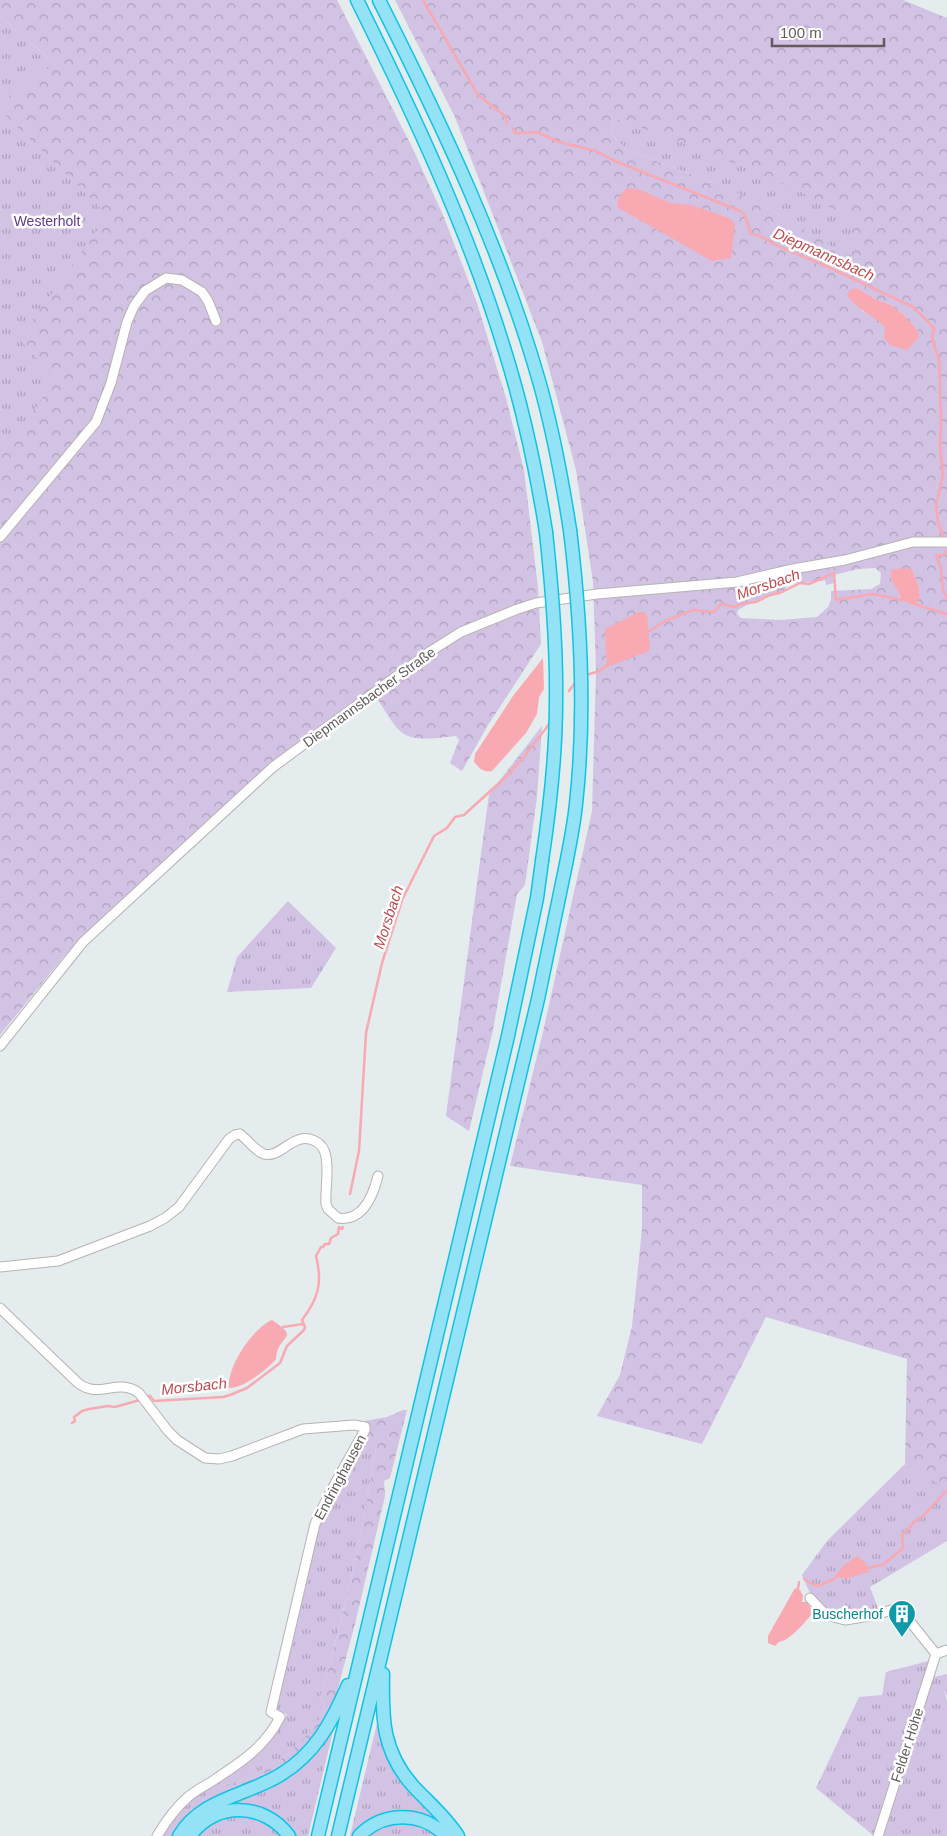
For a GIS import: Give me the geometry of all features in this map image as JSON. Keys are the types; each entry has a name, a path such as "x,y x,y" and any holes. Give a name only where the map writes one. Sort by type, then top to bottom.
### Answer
{"highway":[{"path":"318,1836 508,1036 535,907 542,861 550,802 556,703 553,594 546,532 524,419 504,347 486,292 435,163 357,0"},
{"path":"338,1836 556,920 576,804 581,737 580,629 570,530 557,450 539,380 518,314 479,213 428,99 379,0"},
{"path":"383,1649 382,1719 391,1752 399,1768 410,1783 445,1819 458,1836"},
{"path":"179,1836 187,1824 205,1809 275,1778 292,1767 309,1752 335,1716 362,1655"},
{"path":"190,1836 201,1824 213,1816 226,1811 242,1809 268,1817 289,1836"},
{"path":"359,1836 372,1825 382,1820 402,1817 423,1820 446,1836"}],"street":[{"path":"0,537 96,422 111,383 127,322 134,306 146,291 166,278 182,280 202,292 216,321"},
{"name":"Diepmannsbacher Straße","path":"0,1046 82,942 266,774 447,640 481,623 536,603 596,594 737,582 913,542 947,542"},
{"path":"0,1267 58,1261 150,1226 165,1218 186,1200 226,1143 235,1134 240,1134 266,1155 275,1154 300,1139 309,1139 320,1144 325,1152 327,1162 326,1204 328,1209 338,1218 350,1218 363,1210 371,1199 378,1176"},
{"name":"Endringhausen","path":"0,1308 78,1383 92,1391 119,1386 134,1390 139,1393 160,1423 172,1436 200,1455 220,1459 303,1429 361,1425 365,1427 330,1490 313,1531 270,1712 280,1717 276,1725 265,1741 246,1758 199,1789 178,1806 157,1836"},
{"path":"810,1598 826,1615 845,1620 894,1609 900,1610 936,1654 947,1650"},
{"name":"Felder Höhe","path":"878,1836 936,1654"}],"green space":[{"path":"0,0 337,0 412,147 443,215 477,303 506,398 524,470 538,588 541,644 488,725 462,771 450,763 459,740 456,736 423,739 404,734 390,719 373,692 271,765 65,955 0,1035 0,457 56,379 19,339 108,215 0,110 0,102 55,64 0,16"},
{"path":"395,0 903,0 947,18 947,1489 905,1464 907,1359 766,1317 702,1444 597,1416 620,1375 632,1326 642,1229 642,1185 510,1166 543,1032 592,811 596,672 593,582 576,470 542,342 455,117","holes":["613,118 681,142 801,192 852,219 852,258 773,211 715,183 627,150 612,135","857,288 877,300 889,304 903,314 918,331 885,327 875,316 862,311","875,568 881,573 880,584 871,589 831,591 831,600 828,607 817,617 780,620 741,618 737,614 738,610 752,602 784,592 787,585 825,580 826,585 834,583 834,575 858,569","891,570 913,571 920,593 899,598 899,593 891,578"]},
{"path":"0,16 55,64 0,104"},
{"name":"Westerholt","path":"0,104 110,215 59,379 0,461"},
{"path":"613,117 756,171 802,192 853,219 852,259 773,211 715,183 627,150 612,135"},
{"path":"542,726 537,797 525,885 517,894 493,1030 469,1131 446,1116 489,794"},
{"path":"288,901 336,948 311,988 227,992 237,957"},
{"path":"947,1311 947,1541 870,1587 879,1611 839,1617 824,1610 818,1604 802,1575 827,1541 905,1464 908,1466"},
{"path":"407,1410 390,1478 384,1481 385,1496 355,1624 335,1699 317,1736 292,1761 226,1790 218,1790 218,1787 252,1777 268,1765 278,1762 317,1723 325,1709 323,1701 320,1699 360,1539 377,1445 370,1443 351,1465 348,1462 368,1431 359,1422 387,1417"},
{"path":"370,1443 377,1444 360,1539 320,1699 323,1701 325,1709 317,1723 278,1762 268,1765 252,1777 219,1787 226,1790 292,1761 175,1836 160,1836 179,1808 272,1737 287,1714 275,1711 317,1525 348,1462 351,1465"},
{"path":"932,1660 929,1678 947,1674 947,1696 944,1690 947,1701 947,1836 874,1836 816,1788 859,1697 882,1695 886,1672"},
{"path":"379,1715 384,1741 453,1832 415,1815 350,1836"},
{"path":"334,1727 308,1836 292,1836 253,1807 193,1823 257,1789"},
{"path":"251,1816 271,1826 282,1836 198,1836 216,1822 235,1817"},
{"path":"411,1820 442,1836 363,1836 371,1829"}],"shaded area":[{"path":"627,188 638,189 670,203 692,205 731,219 735,224 731,258 712,261 617,207 619,196"},
{"path":"857,288 877,300 889,304 903,314 918,331 919,337 907,350 890,345 884,338 885,327 860,309 847,295 850,290"},
{"path":"903,568 913,571 918,584 920,593 915,604 900,600 899,593 891,579 891,570"},
{"path":"639,612 644,612 647,615 649,651 607,667 605,629"},
{"path":"543,658 544,689 539,697 537,714 526,733 492,771 482,770 474,762 475,754 513,696"},
{"path":"272,1320 281,1326 287,1334 280,1345 276,1359 261,1373 247,1382 229,1388 232,1369 243,1349 257,1331"},
{"path":"857,1556 866,1563 868,1572 846,1579 835,1576 843,1566"},
{"path":"795,1588 800,1590 803,1596 802,1602 807,1602 813,1612 793,1634 775,1646 768,1643 768,1636"}],"waterway":[{"name":"Diepmannsbach","path":"423,0 478,95 505,116 507,123"},
{"name":"Diepmannsbach","path":"512,128 516,133 537,132 559,142 596,151 615,161 740,211 744,213 751,234 758,235 780,247 826,266 913,307 934,328 932,337 939,359 940,447 943,475 936,505 938,523 944,538"},
{"name":"Diepmannsbach","path":"945,551 945,554 936,556 941,568 943,590 947,598"},
{"name":"Morsbach","path":"646,633 665,621 693,610 714,612 721,604 735,607 740,604 756,602 800,583 809,584 834,573 836,600 873,594 902,600"},
{"name":"Morsbach","path":"908,602 947,614"},
{"name":"Morsbach","path":"586,675 600,671 609,663"},
{"name":"Morsbach","path":"569,691 577,680"},
{"name":"Morsbach","path":"350,1194 359,1151 366,1033 382,963 402,900 434,836 447,828 455,817 464,815 510,773 550,722"},
{"name":"Morsbach","path":"146,1396 150,1396 154,1401 223,1397 247,1388 280,1363 287,1346 304,1330 305,1327 302,1320 312,1305 318,1290 319,1274 316,1256 321,1247 329,1244 331,1238 338,1234 339,1227 342,1229 343,1227"},
{"name":"Morsbach","path":"283,1327 303,1324"},
{"name":"Morsbach","path":"72,1423 75,1421 74,1417 82,1411 108,1406 115,1407 140,1400"},
{"path":"868,1568 884,1564 903,1548 902,1534 923,1516 947,1490"},
{"path":"804,1579 816,1586 837,1577"},
{"path":"798,1589 799,1582"}],"place":[{"name":"Buscherhof","path":"902,1638"}]}
